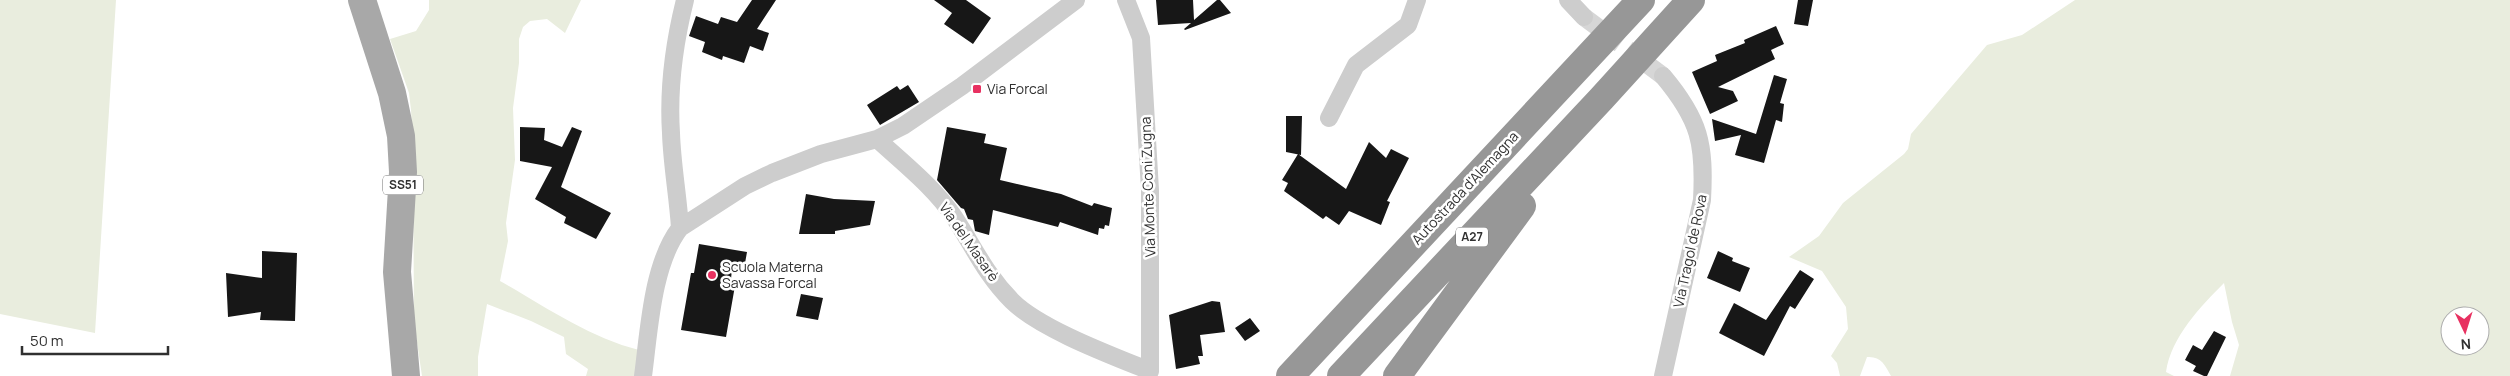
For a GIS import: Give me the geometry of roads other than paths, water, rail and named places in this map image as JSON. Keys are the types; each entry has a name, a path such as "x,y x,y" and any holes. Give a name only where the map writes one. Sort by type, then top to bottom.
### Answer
{"highway":[{"name":"Autostrada d'Alemagna","path":"1290,376 1640,0"},
{"name":"A27","path":"1341,376 1602,98 1691,0"},
{"name":"A27","path":"1396,376 1602,98"}],"main road":[{"name":"SS51","path":"362,0 392,94 401,136 403,172 397,272 406,376"}],"street":[{"path":"680,228 671,133 670,86 675,40 685,0"},
{"path":"643,376 655,290 673,237 680,228 745,186 772,173 821,154 877,139 904,126 962,86 1076,0"},
{"name":"Via Monte Coni Zugna","path":"1126,0 1141,38 1142,48 1150,190 1149,374"},
{"path":"1329,118 1356,65 1408,25 1417,0"},
{"path":"1568,0 1584,17"},
{"name":"Via Tragol de Rova","path":"1663,76 1684,101 1695,124 1701,146 1704,171 1702,200 1663,376"},
{"name":"Via del Masarè","path":"877,139 919,178 953,216 981,264 1013,302 1041,321 1149,374"}],"tunnel":[{"path":"1584,17 1663,76"}],"place":[{"name":"Via Forcal","path":"977,89"},
{"name":"Scuola Materna Savassa Forcal","path":"712,275"}]}
